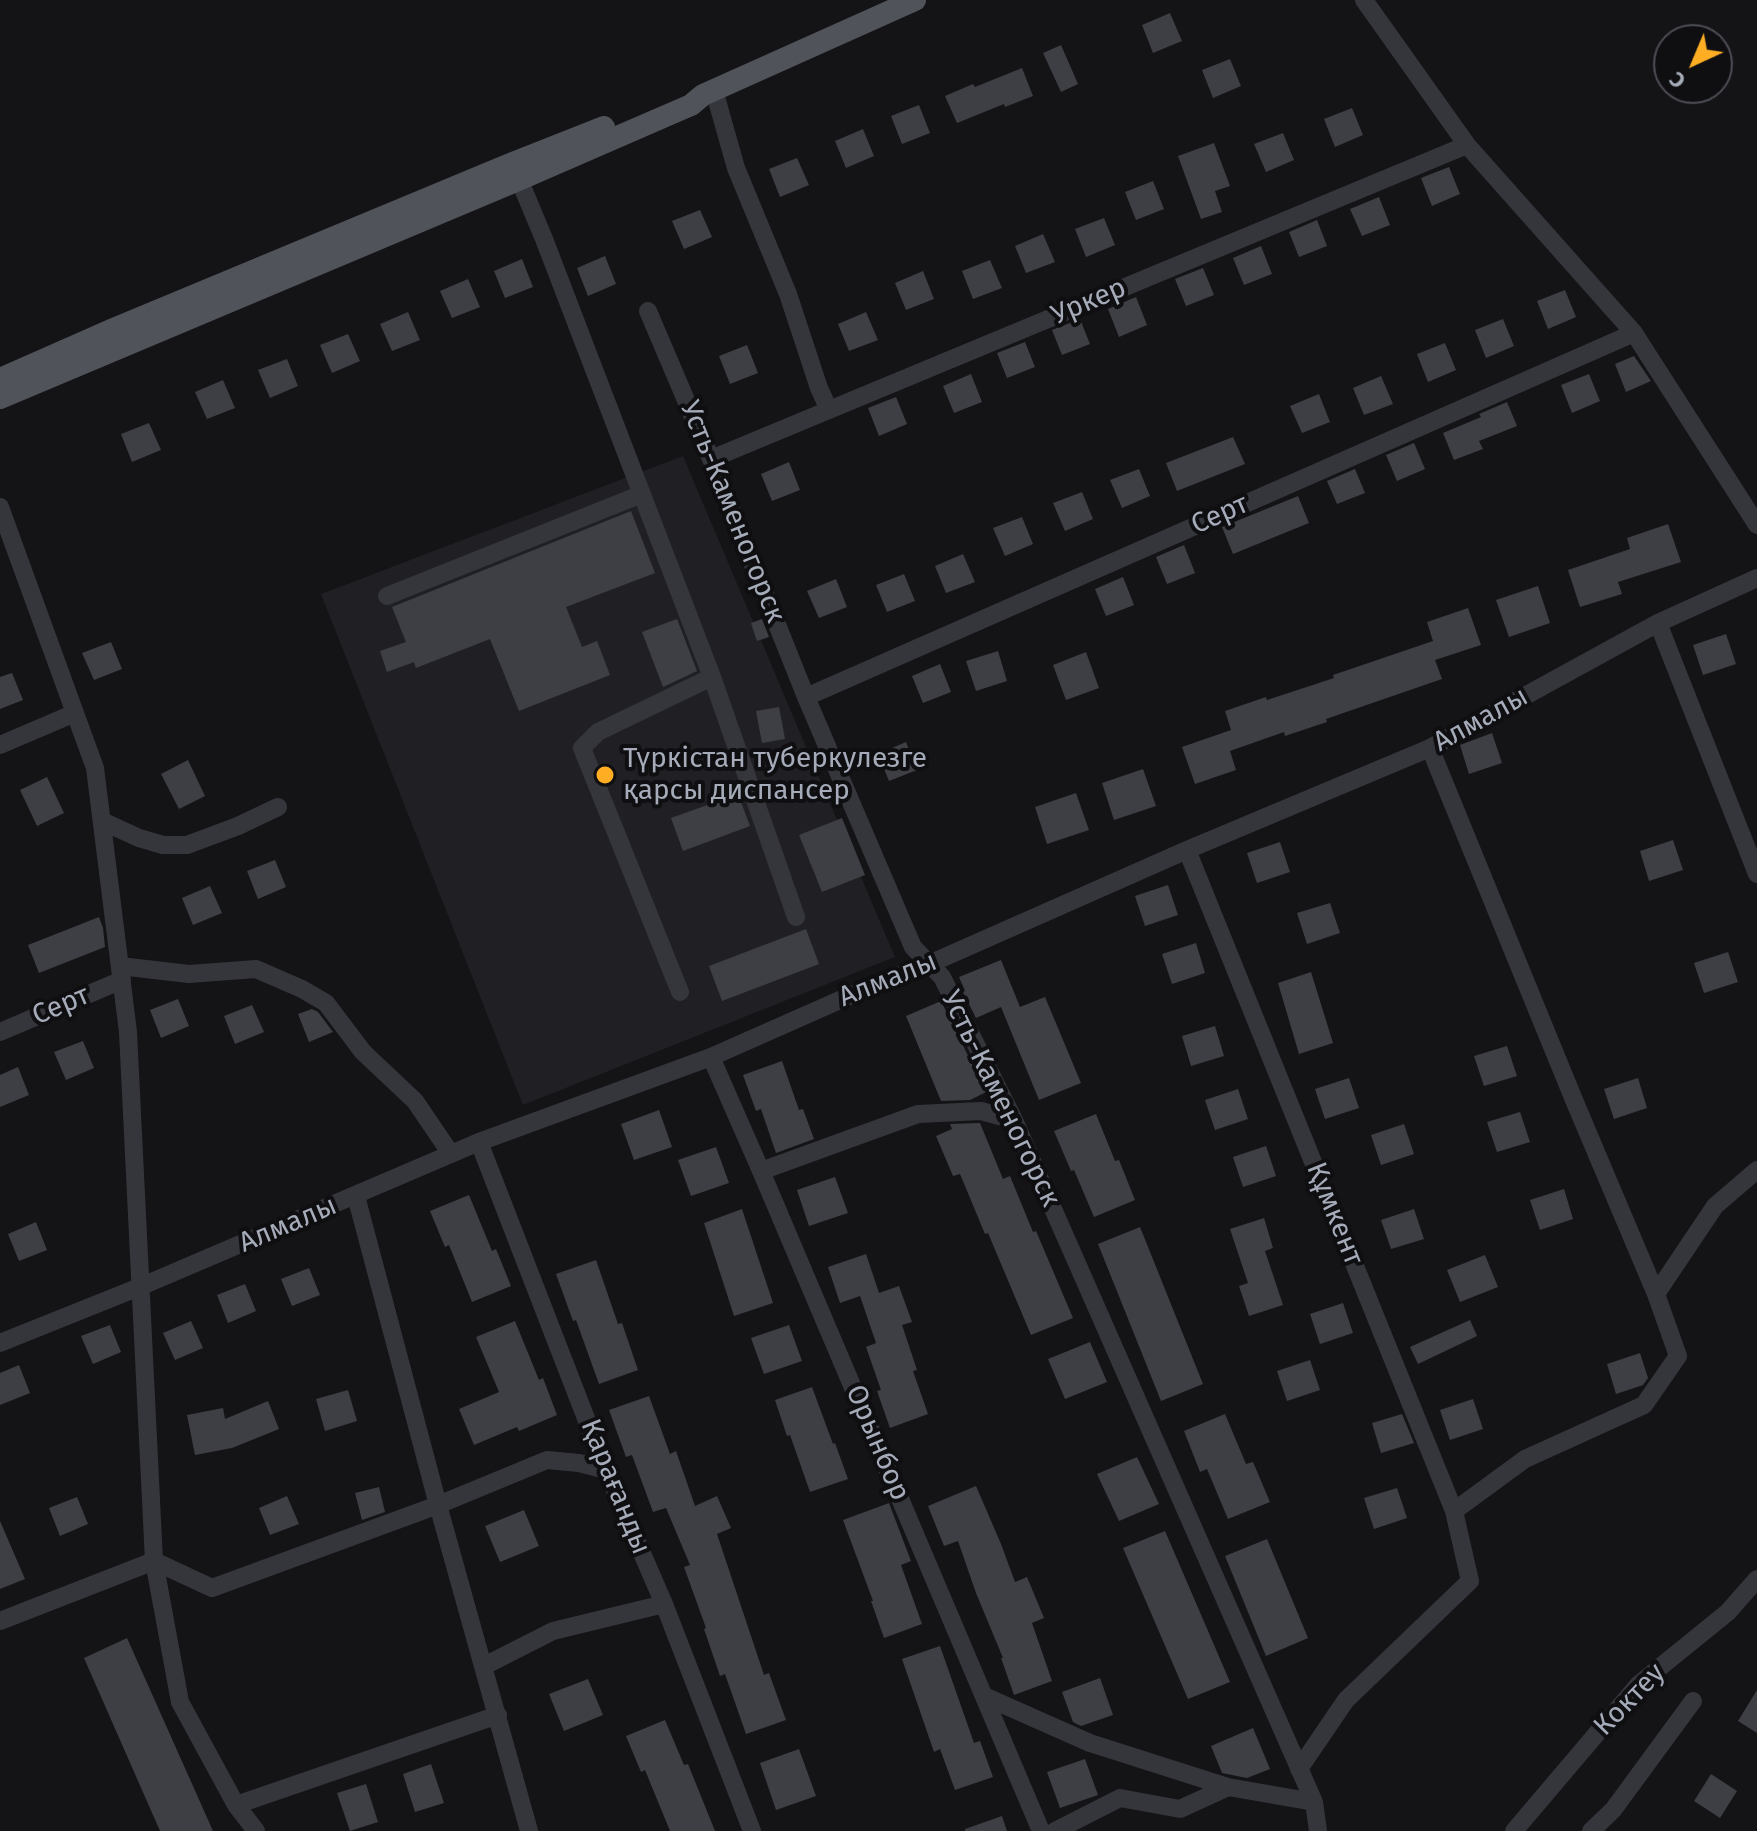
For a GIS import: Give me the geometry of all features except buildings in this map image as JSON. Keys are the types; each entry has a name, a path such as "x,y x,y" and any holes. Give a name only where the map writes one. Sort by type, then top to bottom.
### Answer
{"main road":[{"path":"0,379 114,340 518,180 691,105 709,93 915,0"},
{"path":"0,398 114,340 522,160 689,94 709,93"}],"street":[{"path":"1364,0 1467,145 1634,333 1757,525"},
{"path":"709,93 788,294 829,410"},
{"name":"Уркер","path":"711,459 1467,145"},
{"path":"518,180 544,239 712,677 796,917"},
{"name":"Усть-Каменогорск","path":"648,311 806,697 913,947 942,977 1014,1120 1314,1802 1318,1831"},
{"name":"Серт","path":"806,697 1634,333"},
{"path":"387,596 642,494"},
{"path":"0,507 95,768 128,1032 154,1561 180,1702 236,1805 256,1831"},
{"name":"Алмалы","path":"0,1343 479,1142 711,1057 1430,748 1658,623 1757,578"},
{"path":"1658,623 1757,874"},
{"path":"680,992 582,748 598,732 712,677"},
{"path":"0,745 75,713"},
{"path":"1430,748 1656,1294 1678,1356 1644,1405 1525,1459 1454,1511"},
{"path":"102,821 163,845 187,845 278,807"},
{"name":"Құмкент","path":"1187,850 1454,1511 1470,1581 1346,1700 1299,1769"},
{"path":"121,973 189,974 256,969 302,989 326,1003 363,1052 415,1101 451,1154"},
{"name":"Серт","path":"0,1032 121,973"},
{"name":"Орынбор","path":"711,1057 1041,1831"},
{"path":"761,1171 918,1114 981,1111 1014,1120"},
{"name":"Қарағанды","path":"479,1142 606,1470 664,1604 752,1831"},
{"path":"1656,1294 1715,1206 1757,1170"},
{"path":"356,1196 529,1831"},
{"path":"0,1621 154,1561 212,1588 438,1505 547,1460 606,1470"},
{"name":"Коктеу","path":"1514,1831 1638,1685 1728,1612 1757,1579"},
{"path":"484,1666 553,1631 664,1604"},
{"path":"984,1696 1090,1743 1228,1787 1314,1802"},
{"path":"1591,1831 1613,1810 1693,1701"},
{"path":"236,1805 498,1715"},
{"path":"1055,1831 1120,1798 1180,1809 1228,1787"}],"shaded area":[{"name":"Түркістан туберкулезге қарсы диспансер","path":"683,456 895,957 523,1105 321,594"}],"place":[{"name":"Түркістан туберкулезге қарсы диспансер","path":"605,775"}]}
